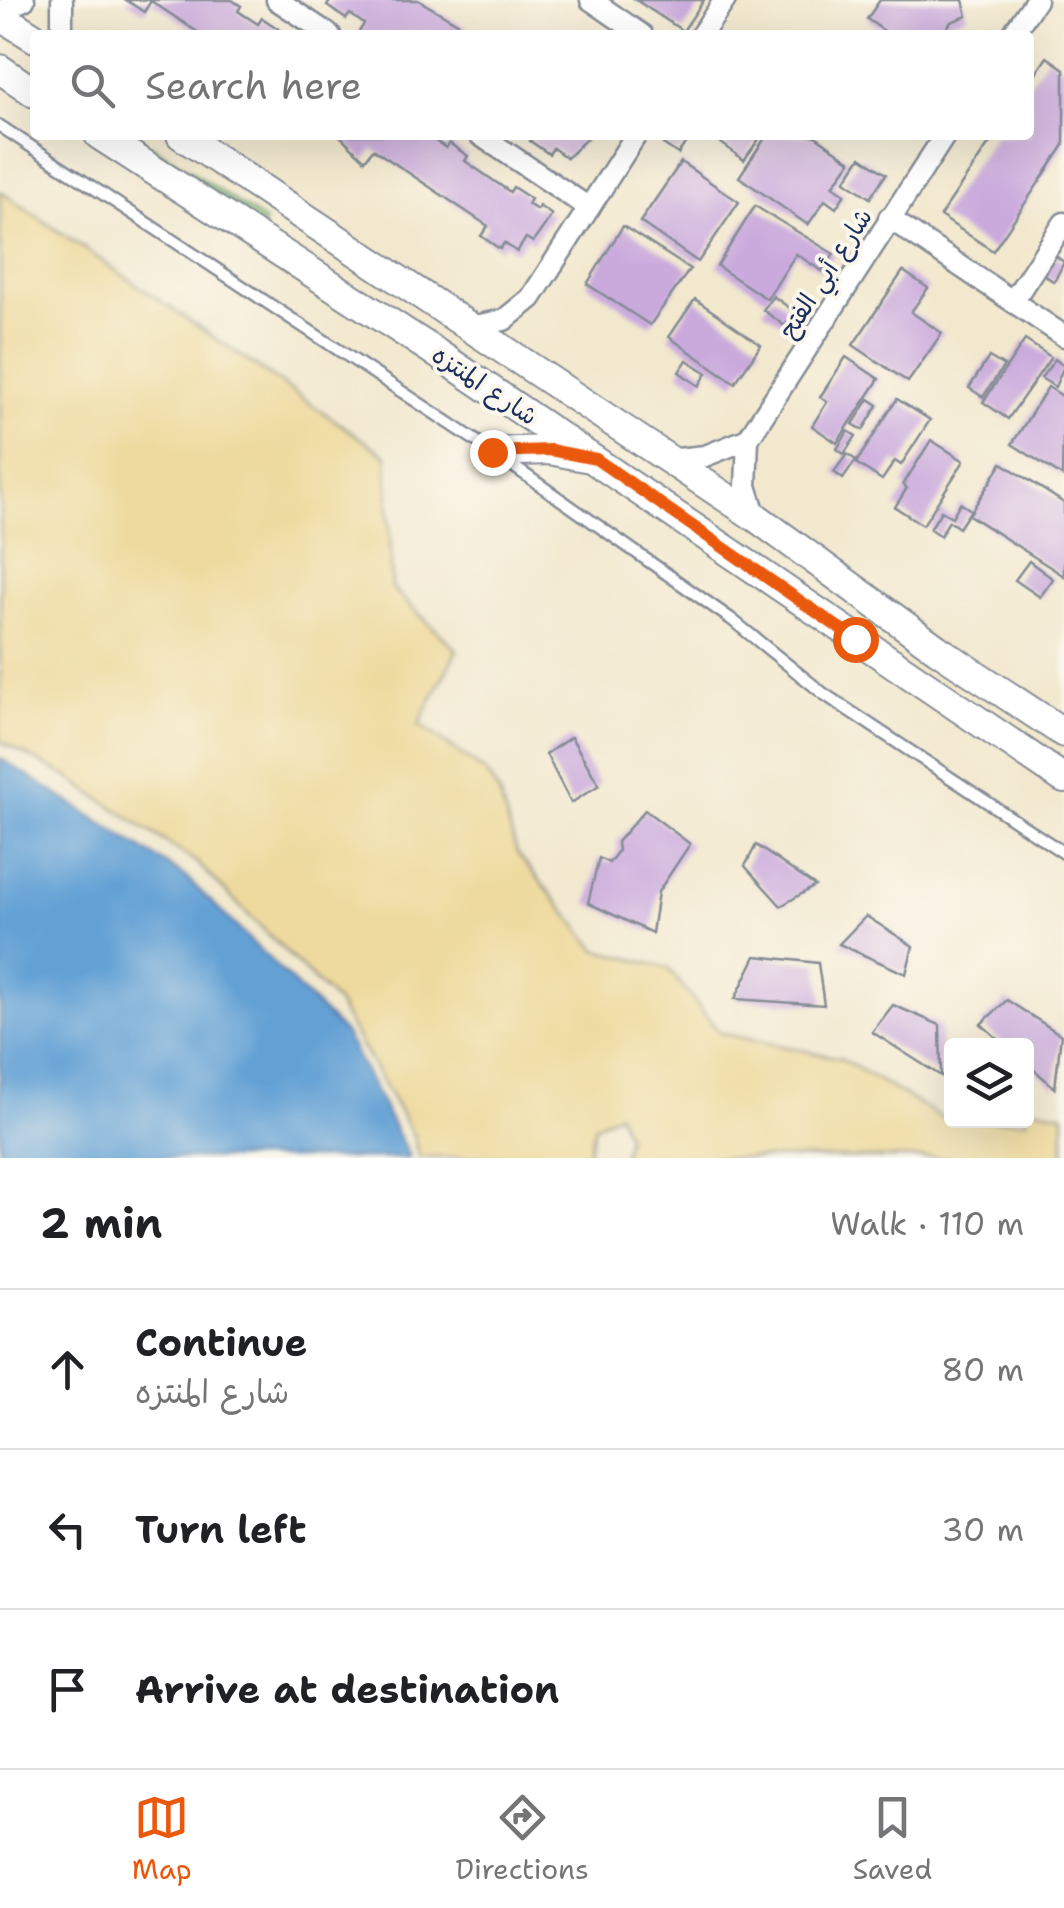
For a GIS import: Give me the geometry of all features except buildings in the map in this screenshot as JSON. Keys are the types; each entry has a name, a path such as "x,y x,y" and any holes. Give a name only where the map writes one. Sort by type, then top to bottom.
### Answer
{"main road":[{"path":"0,13 30,34"},
{"path":"0,69 30,90"},
{"name":"شارع المنتزه","path":"107,140 596,459 679,520 1064,779"},
{"name":"شارع المنتزه","path":"189,140 756,518 1064,734"},
{"path":"492,452 550,450 596,459"},
{"path":"679,520 730,532 756,518"},
{"path":"855,639 853,629 865,620 915,648 938,649"}],"street":[{"path":"0,13 24,0"},
{"path":"62,0 62,30"},
{"path":"277,0 322,30"},
{"path":"591,0 635,30"},
{"path":"704,30 725,0"},
{"path":"1015,30 1030,2"},
{"path":"487,140 589,208"},
{"path":"470,327 504,320 521,308 633,140"},
{"name":"شارع أبي الفتح","path":"748,438 942,140"},
{"path":"890,218 1064,336"},
{"path":"1013,301 1064,223"},
{"path":"668,460 704,456 748,438 746,486 756,518"}],"lane":[{"path":"0,126 492,452 731,619 824,694 1064,854"}],"green space":[{"path":"153,146 265,222 260,230 148,154"}],"sand":[{"path":"0,191 387,456 392,588 457,650 419,724 486,772 499,793 517,853 597,950 668,968 720,1033 840,1058 944,1119 944,1128 1034,1128 1034,1108 1064,1114 1064,1158 622,1158 627,1137 618,1113 595,1126 586,1158 419,1158 413,1135 337,1003 196,862 66,776 0,741"}],"water":[{"path":"0,758 185,876 345,1034 410,1158 0,1158"}],"route":[{"path":"492,452 550,450 596,459 855,639"}]}
